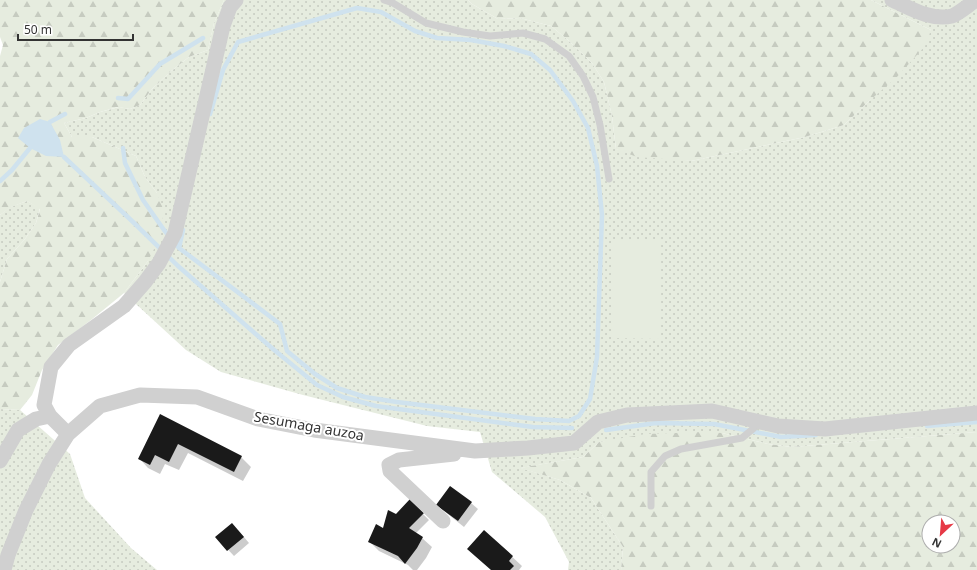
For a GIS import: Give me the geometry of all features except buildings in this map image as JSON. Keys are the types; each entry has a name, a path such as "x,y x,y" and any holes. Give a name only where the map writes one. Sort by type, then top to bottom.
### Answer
{"street":[{"path":"68,434 50,416 44,405 51,367 70,345 124,306 159,263 175,233 223,26 230,7 236,0"},
{"path":"892,0 919,12 937,17 953,16 976,0"},
{"name":"Sesumaga auzoa","path":"4,570 8,555 26,510 49,464 68,434 100,406 140,395 197,397 258,419 314,430 475,451"},
{"name":"Sesumaga auzoa","path":"443,521 390,471 389,466 399,460 475,451 528,448 574,443 598,422 627,415 712,411 756,425"},
{"path":"756,425 825,429 977,413"},
{"path":"0,461 18,430 36,419 50,416"}],"lane":[{"path":"384,0 393,3 426,23 463,32 490,36 523,33 545,39 569,56 583,76 593,97 600,125 609,179"},
{"path":"651,506 651,472 665,456 681,449 742,438 756,425"}],"green space":[{"path":"0,0 224,0 214,23 208,50 189,57 170,72 152,89 140,105 130,109 118,107 86,118 64,123 72,137 92,137 136,156 145,177 157,193 164,210 160,237 148,261 124,293 58,345 42,370 32,395 20,410 0,409 0,282 7,259 25,239 36,223 40,209 27,201 11,207 0,215 0,56 3,45 0,37"},
{"path":"224,0 468,0 472,4 498,19 520,18 551,26 592,63 604,82 612,116 616,149 691,161 805,137 844,125 869,101 931,30 871,0 977,0 977,432 792,447 768,444 722,433 599,442 583,457 521,468 560,480 591,498 623,547 621,570 568,570 569,562 545,517 492,472 480,432 427,426 303,395 221,372 186,350 124,293 148,261 157,193 145,177 136,156 92,137 72,137 64,123 86,118 100,112 119,107 130,109 140,105 152,89 170,72 189,57 208,50 214,23"},
{"path":"468,0 871,0 931,30 925,46 896,78 844,125 805,137 691,161 637,157 616,149 612,116 604,82 592,63 551,26 520,18 498,19 472,4"},
{"path":"27,201 40,208 36,223 25,239 7,259 0,282 0,215 10,207"},
{"path":"612,241 661,241 660,339 611,338"},
{"path":"0,409 20,410 70,454 85,498 131,548 157,570 0,570"},
{"path":"704,432 722,433 768,444 792,447 977,432 977,570 621,570 623,547 591,498 560,480 520,468 583,457 599,442 646,434"}],"water":[{"path":"40,119 50,122 60,140 64,157 46,156 30,148 18,138 24,128"}],"waterway":[{"path":"123,148 125,163 143,200 179,248 280,324 287,351 315,374 337,388 365,397 535,419 569,421 579,416 590,399 597,357 602,215 597,166 588,128 573,101 550,70 531,54 504,46 471,40 437,38 415,31 381,12 357,8 238,42 223,70 210,114"},
{"path":"118,98 128,99 160,64 203,38"},
{"path":"50,122 65,114"},
{"path":"0,181 12,170 30,148"},
{"path":"64,157 178,266 273,349 317,385 343,397 376,406 533,427 572,428"},
{"path":"179,248 183,230"},
{"path":"927,426 977,422"},
{"path":"606,430 656,423 714,424 781,437 816,435"}]}
